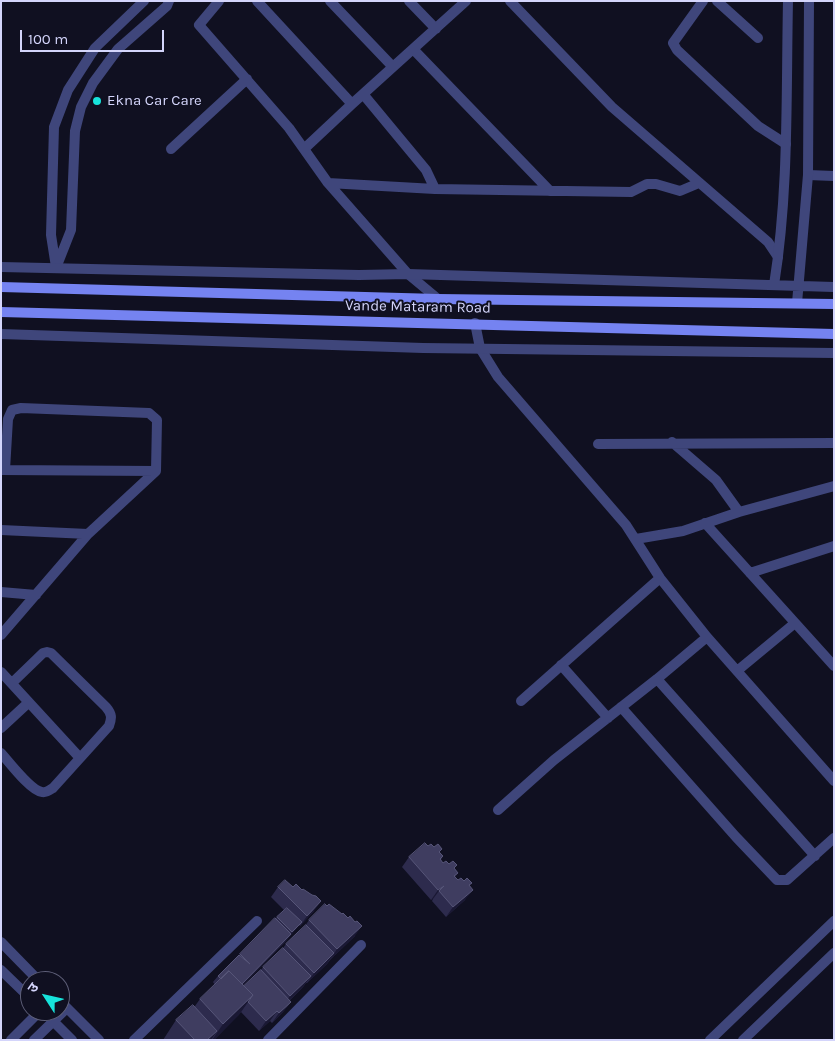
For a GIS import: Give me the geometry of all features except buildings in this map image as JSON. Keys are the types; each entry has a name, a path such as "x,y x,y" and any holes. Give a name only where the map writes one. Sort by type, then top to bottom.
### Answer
{"main road":[{"name":"Vande Mataram Road","path":"1,287 438,299 834,304"},
{"name":"Vande Mataram Road","path":"1,312 475,323 834,334"}],"street":[{"path":"56,268 51,235 54,127 68,90 95,48 144,1"},
{"path":"56,268 71,230 75,130 81,107 93,83 118,49 167,6 169,1"},
{"path":"219,1 199,26 247,78 289,128 328,183 408,274 438,299"},
{"path":"256,1 352,104"},
{"path":"330,1 393,67"},
{"path":"409,1 436,29"},
{"path":"304,149 466,1"},
{"path":"510,1 612,107 768,242 778,257"},
{"path":"703,1 676,36 673,43 677,50 758,126 786,144"},
{"path":"717,1 758,38"},
{"path":"774,285 778,257 786,144 788,1"},
{"path":"798,303 808,175 809,1"},
{"path":"413,49 550,191"},
{"path":"171,149 247,78"},
{"path":"362,94 426,170 435,190"},
{"path":"808,175 834,176"},
{"path":"328,183 435,190 631,192 647,184 656,184 680,191 699,183"},
{"path":"1,267 359,275 408,274 834,287"},
{"path":"475,323 480,348 498,377 626,525 660,578 707,638 834,781"},
{"path":"1,334 508,350 834,353"},
{"path":"1,635 88,534 156,471 157,420 149,413 21,408 12,410 8,419 3,470 156,471"},
{"path":"672,442 716,480 739,512"},
{"path":"598,444 672,442 834,443"},
{"path":"636,539 684,531 739,512 834,486"},
{"path":"705,523 834,666"},
{"path":"1,530 88,534"},
{"path":"750,572 834,546"},
{"path":"521,701 660,578"},
{"path":"1,592 36,595"},
{"path":"737,671 795,623"},
{"path":"498,810 554,760 707,638"},
{"path":"1,753 33,788 41,792 48,792 109,726 112,719 111,712 55,656 47,652 43,653 12,684"},
{"path":"561,665 608,718"},
{"path":"1,672 80,758"},
{"path":"657,679 814,856"},
{"path":"1,728 28,703"},
{"path":"621,707 736,837 777,880 787,880 834,838"},
{"path":"134,1040 257,921"},
{"path":"710,1040 834,921"},
{"path":"1,942 29,971"},
{"path":"268,1040 361,946"},
{"path":"747,1038 834,953"},
{"path":"1,970 20,988"},
{"path":"70,1012 99,1040"},
{"path":"11,1040 31,1021"},
{"path":"34,1040 52,1021"},
{"path":"54,1021 72,1040"}],"place":[{"name":"Ekna Car Care","path":"97,101"}]}
